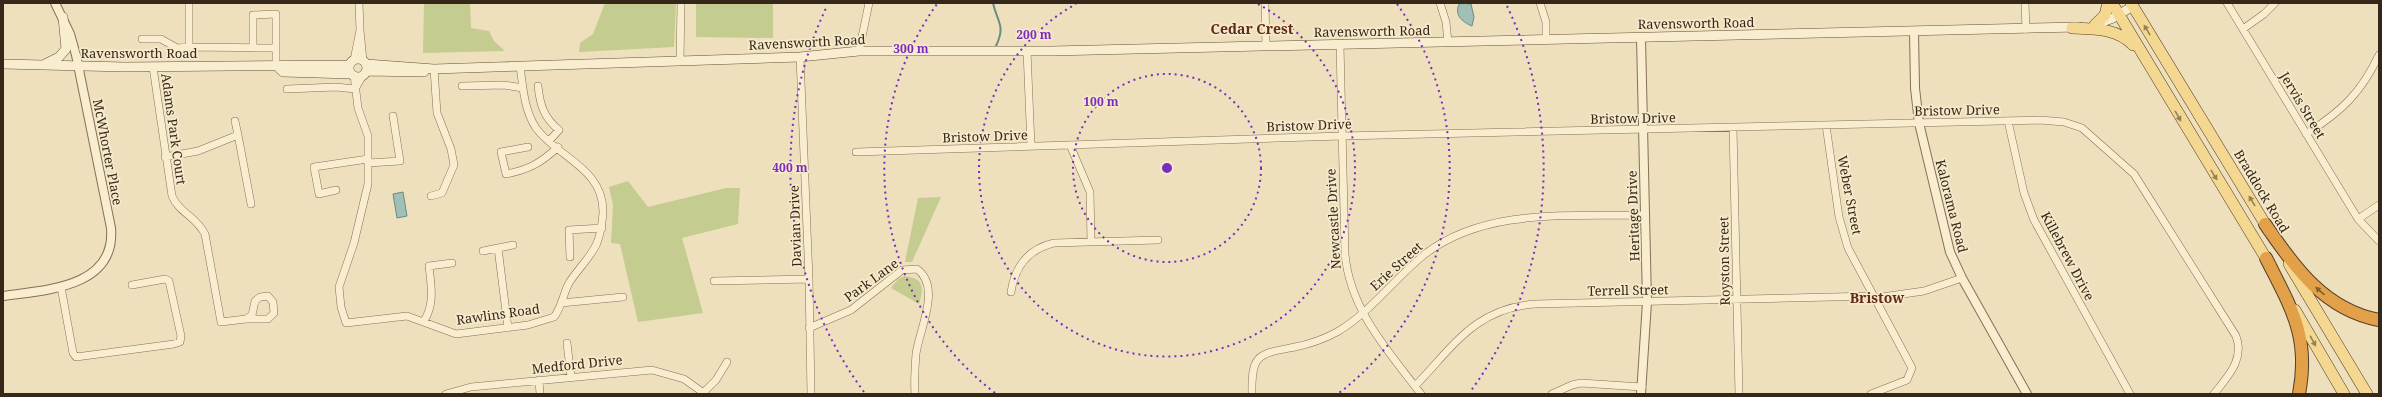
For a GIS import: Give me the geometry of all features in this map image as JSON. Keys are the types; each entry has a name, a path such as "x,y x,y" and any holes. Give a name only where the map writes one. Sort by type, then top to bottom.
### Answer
{"highway":[{"path":"2265,224 2301,274 2325,296 2349,310 2379,320"},
{"path":"2266,258 2296,317 2300,330 2303,362 2299,394"}],"main road":[{"path":"2095,25 2104,15 2108,3"},
{"path":"2112,3 2151,70 2266,258 2344,394"},
{"name":"Ravensworth Road","path":"3,64 153,67 276,65 358,68 412,73 434,69 800,57 859,51 1027,51 2072,28 2095,25 2118,15 2133,4"},
{"name":"Braddock Road","path":"2133,4 2367,394"},
{"path":"42,65 59,57 66,49 63,17"},
{"path":"2072,28 2102,29 2122,36 2136,49 2151,70"}],"street":[{"name":"McWhorter Place","path":"55,3 63,17 79,66 111,228 111,242 107,255 97,269 76,283 61,287"},
{"path":"189,3 189,47"},
{"path":"359,3 360,30 355,90 368,136 368,161"},
{"path":"680,60 681,3"},
{"path":"859,51 869,3"},
{"path":"1265,3 1266,46"},
{"path":"1440,3 1446,22 1448,42"},
{"path":"1540,3 1546,22 1546,40"},
{"path":"2025,3 2026,29"},
{"name":"Jervis Street","path":"2227,3 2358,219"},
{"path":"2243,29 2264,14 2275,3"},
{"path":"253,48 253,15 276,14 276,65"},
{"name":"Kalorama Road","path":"1914,31 1915,88 1919,123 1950,252 1962,278 2027,394"},
{"path":"142,38 161,39 177,48 276,48"},
{"name":"Heritage Drive","path":"1641,38 1647,302 1641,391"},
{"name":"Newcastle Drive","path":"1340,44 1346,263 1352,292 1362,313 1421,394"},
{"path":"1027,51 1031,146"},
{"path":"2306,134 2336,115 2356,95 2371,72 2379,55"},
{"name":"Davian Drive","path":"800,57 809,279 810,394"},
{"name":"Rawlins Road","path":"368,161 368,184 361,217 339,287 341,307 346,323 407,316 456,334 539,323 554,317 568,284 597,245 602,228 603,206 598,189 584,168 549,141 530,117 523,88 520,66"},
{"name":"Adams Park Court","path":"153,67 165,157 175,202 183,212 192,216 200,224 205,234 221,322 246,319"},
{"path":"431,196 442,193 454,165 451,149 437,113 434,69"},
{"path":"462,86 504,85 523,88"},
{"path":"538,86 540,102 544,114 559,130 549,141"},
{"path":"287,89 336,87 355,90"},
{"path":"336,190 319,194 314,167 368,161 400,161 393,116"},
{"name":"Bristow Drive","path":"856,152 1342,136 2054,120 2077,126 2091,135 2125,164 2142,184 2238,342 2237,360 2214,394"},
{"path":"235,121 251,204"},
{"name":"Killebrew Drive","path":"2008,121 2024,193 2034,220 2130,394"},
{"name":"Weber Street","path":"1826,125 1841,228 1855,263 1912,368 1907,380 1871,394"},
{"name":"Royston Street","path":"1733,128 1739,394"},
{"path":"165,157 198,151 238,135"},
{"path":"1070,145 1090,192 1091,242"},
{"path":"528,147 502,152 506,174 525,170 539,164 558,148"},
{"path":"2379,205 2358,219 2379,241"},
{"name":"Erie Street","path":"1252,394 1252,372 1254,365 1263,355 1274,350 1300,346 1321,340 1341,329 1362,313 1427,252 1469,230 1498,222 1520,219 1644,216"},
{"path":"570,257 568,230 602,228"},
{"path":"1011,292 1016,272 1032,252 1054,243 1158,240"},
{"path":"483,251 513,245"},
{"path":"498,248 508,328"},
{"path":"424,321 430,312 432,290 429,266 452,263"},
{"name":"Park Lane","path":"809,328 850,310 902,270 917,269 926,280 928,296 916,354 916,394"},
{"name":"Terrell Street","path":"1415,386 1464,332 1490,315 1504,309 1535,304 1874,297 1924,291 1962,278"},
{"path":"3,296 61,287 73,353 76,357 178,342 181,336 168,280 164,279 132,285"},
{"path":"714,281 809,279"},
{"path":"561,303 623,297"},
{"path":"567,343 571,377"},
{"path":"703,393 716,380 727,362"},
{"name":"Medford Drive","path":"446,394 471,388 539,380 652,370 684,378 703,393"},
{"path":"539,380 540,394"},
{"path":"1552,394 1582,383 1641,391"}],"green space":[{"path":"424,3 470,3 471,28 489,31 494,41 505,51 423,53"},
{"path":"605,3 676,3 674,47 579,52 580,43 593,34"},
{"path":"696,3 773,3 773,38 696,37"},
{"path":"628,181 648,207 726,188 740,188 738,224 682,238 703,313 638,322 620,244 611,243 613,205 609,187"},
{"path":"941,197 912,262 905,262 918,198"},
{"path":"905,276 916,279 921,285 922,293 919,304 891,288 898,279"}],"water":[{"path":"1460,3 1471,4 1474,17 1472,26 1462,20 1458,14 1458,7"},
{"path":"403,192 407,216 397,218 393,194"}],"waterway":[{"path":"993,3 1000,24 999,39 996,46"}],"district":[{"name":"Cedar Crest","path":"1252,29"},
{"name":"Bristow","path":"1877,298"}]}
